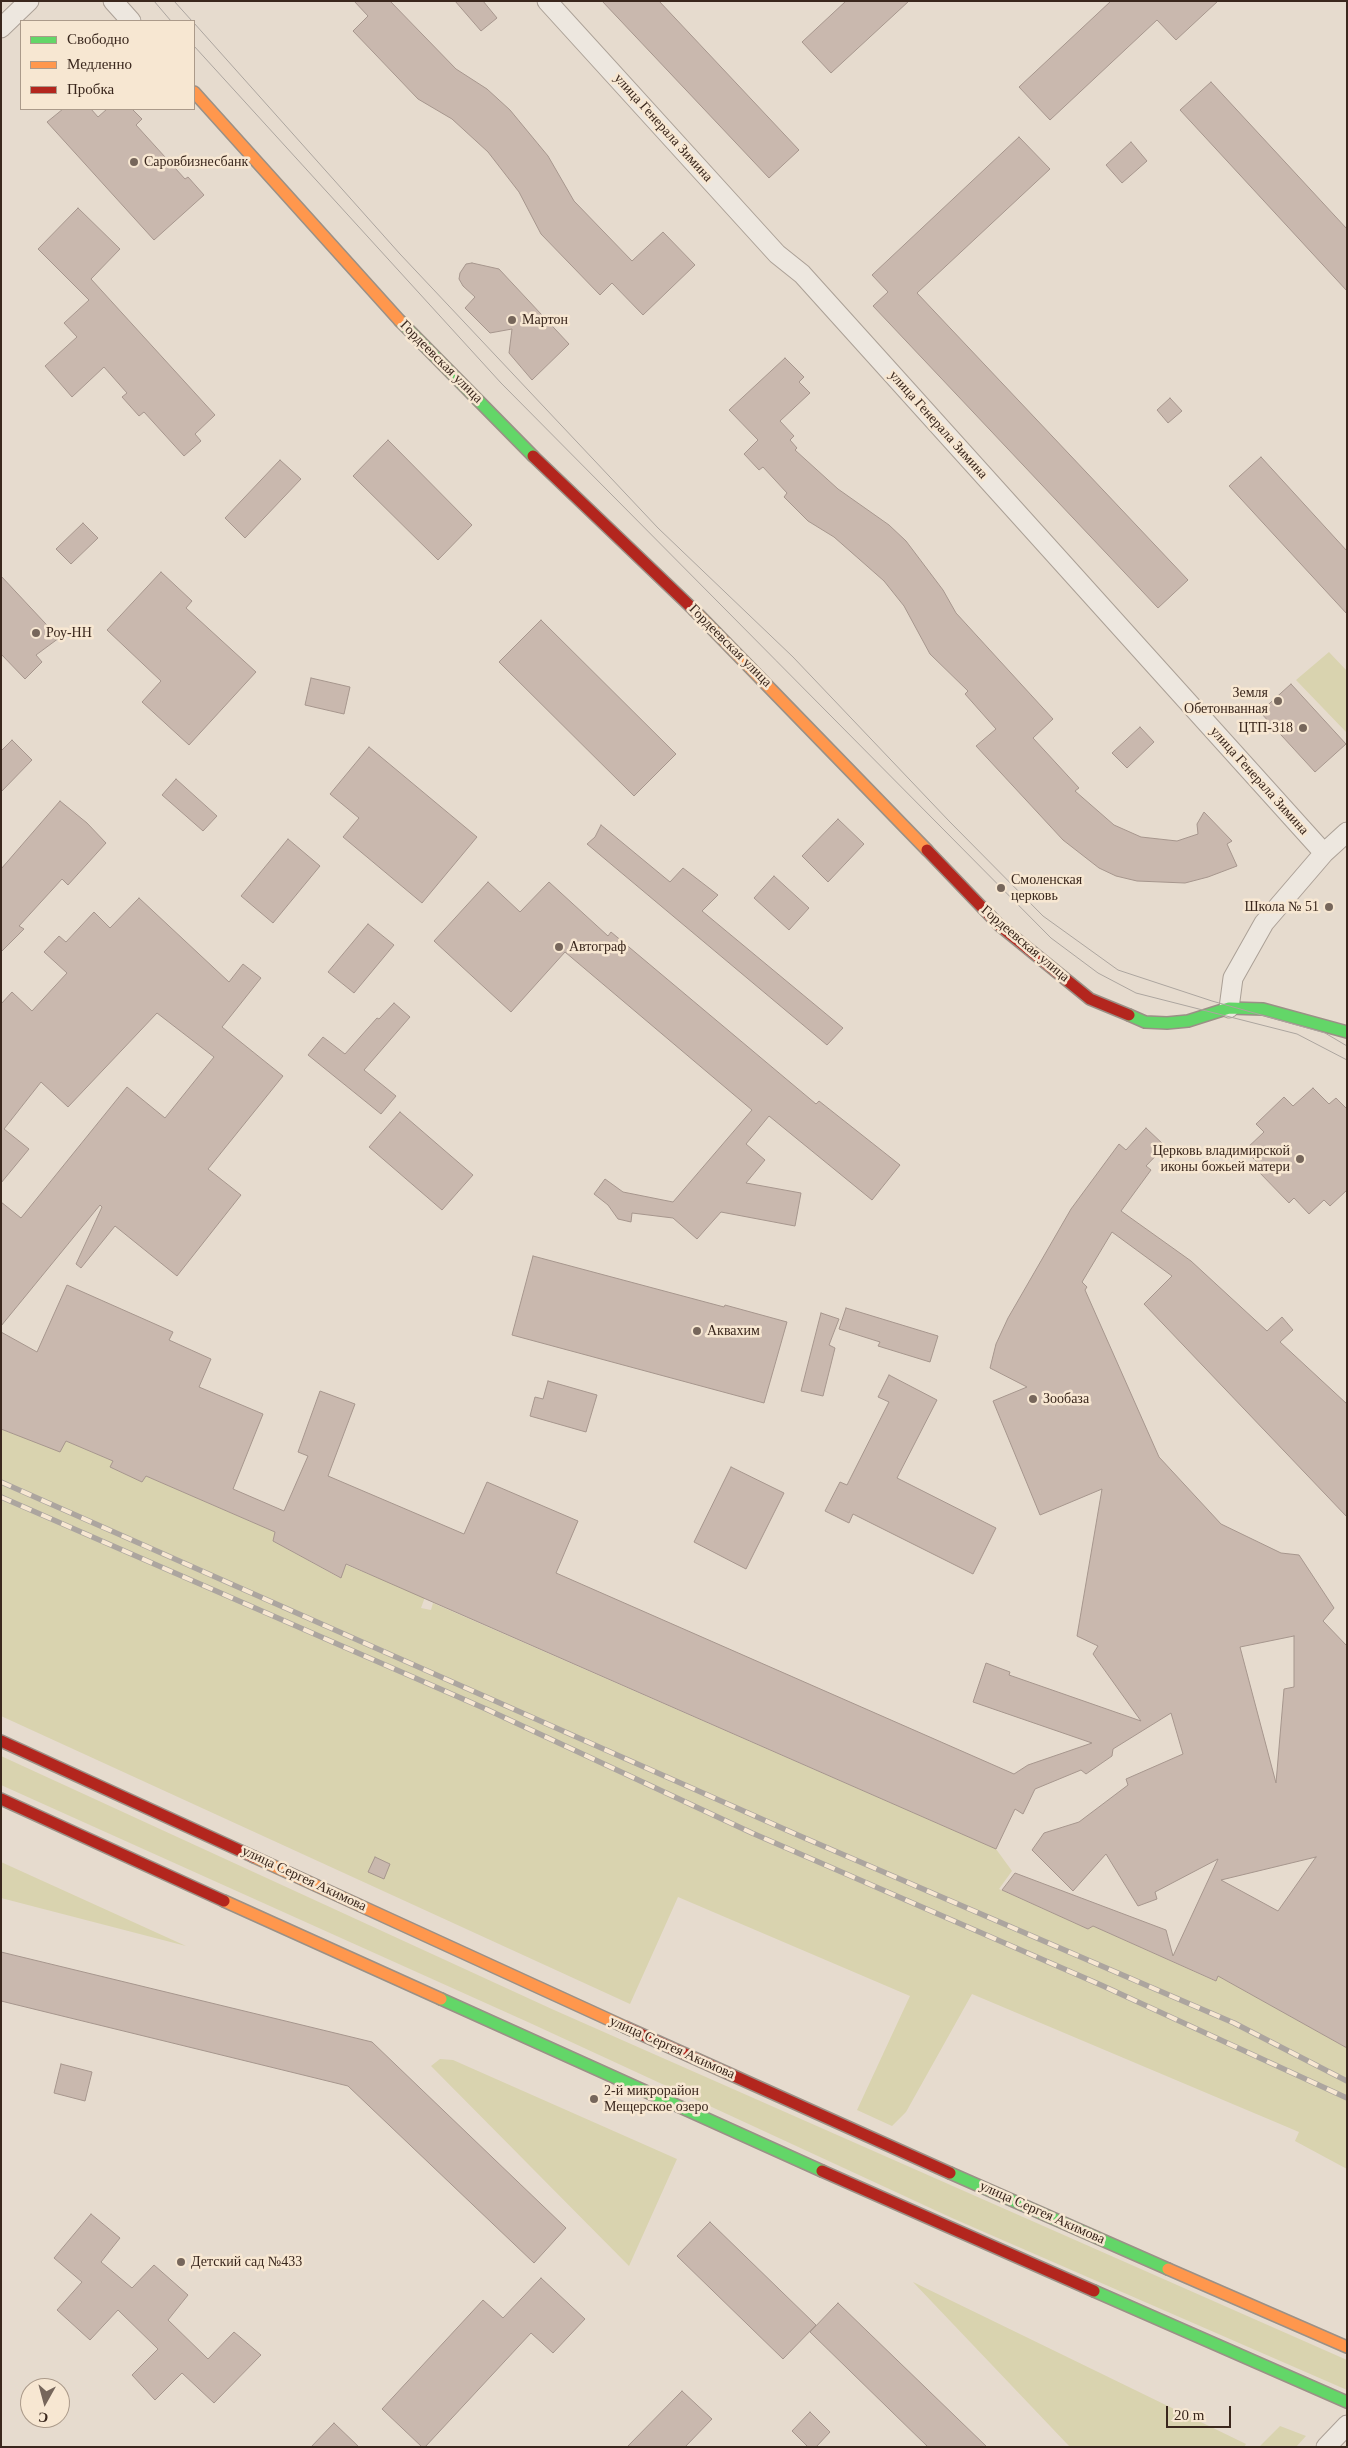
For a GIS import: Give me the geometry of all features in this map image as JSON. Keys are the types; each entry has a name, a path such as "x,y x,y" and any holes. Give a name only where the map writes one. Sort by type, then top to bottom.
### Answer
{"main road":[{"name":"Гордеевская улица","path":"195,93 403,325 572,495 720,634 999,926 1090,999 1145,1022 1188,1021 1228,1008 1263,1009 1347,1032"},
{"name":"улица Сергея Акимова","path":"1,1741 862,2135 1347,2347"},
{"path":"1,1799 701,2118 1347,2402"}],"street":[{"path":"1,28 30,1"},
{"path":"112,1 129,20"},
{"name":"улица Генерала Зимина","path":"547,1 777,254 802,274 1324,853"},
{"path":"1228,1008 1233,978 1264,923 1324,853 1347,832"},
{"path":"1326,2447 1347,2426"}],"shaded area":[{"path":"1329,652 1347,671 1347,733 1296,680"},
{"path":"1,1429 19,1436 23,1429 66,1441 113,1461 110,1467 142,1482 146,1476 275,1532 273,1541 340,1578 346,1565 425,1597 421,1608 431,1610 433,1603 996,1849 1012,1871 999,1889 1088,1929 1093,1926 1215,1981 1218,1976 1347,2048 1347,2169 1295,2141 1299,2132 972,1994 906,2112 892,2126 857,2110 910,1996 678,1897 630,2004 1,1716"},
{"path":"1,1756 554,2010 1347,2360 1347,2390 952,2218 530,2023 1,1785"},
{"path":"1,1862 186,1946 1,1898"},
{"path":"440,2059 453,2060 677,2159 629,2266 431,2066"},
{"path":"913,2282 1246,2444 1244,2447 1070,2447"},
{"path":"1280,2426 1306,2436 1296,2447 1259,2447"}],"building":[{"path":"354,1 390,1 456,69 487,89 510,110 548,156 574,201 632,261 663,232 695,265 643,315 612,283 600,295 541,234 519,192 488,152 452,119 418,99 353,31 368,16"},
{"path":"455,1 483,1 497,18 481,31"},
{"path":"602,1 659,1 799,150 769,178"},
{"path":"846,1 909,1 831,73 802,42"},
{"path":"1111,1 1218,1 1176,40 1157,20 1050,120 1019,87"},
{"path":"1211,82 1347,229 1347,291 1180,110"},
{"path":"62,110 92,110 98,117 106,110 133,110 142,119 136,125 185,179 188,177 204,195 154,240 47,122"},
{"path":"1019,137 1050,169 917,293 1188,580 1158,608 873,306 888,292 872,275"},
{"path":"1131,142 1147,161 1122,183 1106,165"},
{"path":"78,208 120,249 91,279 215,415 195,434 201,441 184,456 144,412 139,416 122,397 127,393 104,367 72,397 45,366 77,337 64,323 89,300 38,249"},
{"name":"Мартон","path":"472,263 499,269 569,344 532,380 509,353 512,329 490,333 465,308 475,297 463,286 459,279 460,273 466,264"},
{"path":"785,358 804,377 799,382 810,393 780,421 794,436 790,440 797,448 795,450 838,489 889,525 906,541 943,590 956,613 1053,719 1033,738 1079,788 1075,791 1114,825 1141,837 1177,841 1198,834 1197,824 1204,812 1232,841 1227,844 1237,866 1185,883 1137,881 1116,876 1099,868 1063,840 976,746 996,729 965,694 968,691 930,654 904,606 884,581 834,537 808,521 784,497 787,493 763,467 759,470 744,454 758,440 729,410"},
{"path":"1170,398 1182,411 1168,423 1157,410"},
{"path":"388,440 472,525 438,560 353,476"},
{"path":"1261,457 1347,551 1347,614 1229,486"},
{"path":"280,460 301,479 245,538 225,518"},
{"path":"83,523 98,538 71,564 56,549"},
{"path":"161,572 192,601 186,608 256,672 189,745 142,702 161,681 107,630"},
{"path":"1,576 59,638 36,655 42,662 25,679 1,654"},
{"path":"541,620 676,754 634,796 499,662"},
{"path":"311,678 350,687 344,714 305,705"},
{"name":"ЦТП-318","path":"1291,684 1346,744 1315,772 1260,712"},
{"path":"1140,727 1154,742 1127,768 1112,753"},
{"path":"12,740 32,760 1,792 1,751"},
{"path":"369,747 477,837 422,903 343,837 359,818 330,794"},
{"path":"176,779 217,816 203,831 162,795"},
{"path":"60,801 87,823 106,843 68,885 62,879 19,926 24,929 1,952 1,869"},
{"path":"838,819 864,844 828,882 802,856"},
{"path":"601,825 670,882 683,868 718,895 702,911 843,1028 827,1045 587,844 595,837"},
{"path":"288,839 320,866 273,923 241,896"},
{"path":"774,876 809,908 789,930 754,898"},
{"path":"488,882 520,912 549,882 608,936 611,932 816,1104 819,1101 900,1165 872,1200 769,1116 746,1144 765,1160 746,1183 801,1193 795,1226 721,1212 697,1239 673,1218 632,1213 631,1222 618,1219 608,1205 594,1194 605,1179 623,1192 673,1202 752,1110 565,952 511,1012 434,941"},
{"path":"139,898 229,982 243,964 261,978 222,1027 283,1076 208,1169 241,1195 177,1276 115,1226 81,1268 76,1264 102,1207 100,1205 1,1326 1,1202 21,1218 127,1087 165,1118 214,1057 157,1013 68,1107 41,1082 4,1129 29,1149 1,1183 1,1004 12,992 32,1011 67,973 44,952 59,936 66,942 94,912 110,928"},
{"path":"368,924 394,945 354,993 328,972"},
{"path":"394,1003 410,1017 364,1070 396,1096 381,1114 308,1055 323,1037 345,1054 377,1018 379,1019"},
{"name":"Церковь владимирской иконы божьей матери","path":"1313,1088 1329,1104 1336,1098 1347,1109 1347,1190 1330,1206 1324,1200 1309,1214 1294,1198 1289,1203 1259,1172 1263,1168 1245,1150 1264,1132 1256,1124 1284,1097 1293,1106"},
{"path":"400,1112 473,1175 442,1210 369,1147"},
{"path":"1146,1128 1165,1146 1146,1166 1151,1170 1121,1211 1191,1261 1267,1331 1282,1317 1293,1330 1280,1342 1347,1404 1347,1517 1144,1304 1172,1276 1112,1232 1082,1282 1087,1287 1085,1290 1159,1457 1221,1524 1281,1553 1299,1555 1334,1608 1323,1621 1347,1646 1347,2048 1218,1976 1216,1981 1093,1926 1088,1929 1002,1890 1015,1873 1166,1930 1173,1956 1218,1859 1155,1892 1157,1899 1138,1906 1106,1854 1073,1891 1032,1850 1044,1833 1079,1822 1128,1785 1126,1779 1183,1754 1171,1713 1113,1749 1112,1756 1086,1774 1081,1770 1035,1789 1023,1814 1015,1809 996,1849 346,1564 341,1578 273,1541 275,1532 146,1476 142,1482 110,1467 113,1461 66,1441 60,1452 1,1429 1,1332 37,1352 67,1285 173,1332 169,1340 211,1359 199,1387 263,1414 233,1489 284,1511 308,1456 298,1452 320,1391 355,1404 328,1476 464,1534 487,1482 578,1521 556,1573 1014,1774 1028,1765 1092,1743 973,1702 986,1663 1010,1672 1009,1675 1141,1721 1093,1654 1098,1646 1077,1636 1102,1489 1040,1515 993,1401 1027,1387 990,1368 996,1344 1008,1318 1071,1209 1119,1144 1126,1150","holes":["1294,1636 1294,1687 1284,1689 1276,1783 1240,1647","1316,1857 1278,1911 1221,1880"]},
{"path":"533,1256 787,1322 764,1403 512,1335"},
{"path":"846,1308 938,1336 930,1362 878,1346 880,1342 839,1329"},
{"path":"821,1313 839,1319 829,1345 835,1348 823,1396 801,1391"},
{"path":"889,1375 937,1400 897,1478 996,1528 973,1574 853,1514 849,1523 825,1511 840,1482 847,1485 889,1402 878,1397"},
{"path":"548,1381 597,1395 586,1432 530,1416 535,1397 543,1399"},
{"path":"731,1467 784,1493 746,1569 694,1542"},
{"path":"375,1857 390,1864 384,1879 368,1872"},
{"path":"1,1952 372,2042 566,2228 534,2263 348,2086 1,2001"},
{"path":"61,2064 92,2072 85,2101 54,2093"},
{"path":"91,2214 120,2238 101,2262 132,2288 154,2265 188,2295 168,2320 208,2359 234,2332 261,2355 214,2403 182,2373 155,2400 132,2375 158,2349 118,2310 90,2340 57,2310 82,2282 54,2258"},
{"path":"710,2222 816,2325 783,2359 677,2256"},
{"path":"541,2278 585,2319 553,2353 531,2333 425,2447 422,2447 382,2409 483,2300 503,2318"},
{"path":"838,2303 987,2447 928,2447 810,2332"},
{"path":"682,2391 712,2419 685,2447 627,2447"},
{"path":"810,2412 830,2432 816,2447 808,2447 792,2431"},
{"path":"334,2423 359,2447 311,2447"}],"tram line":[{"path":"154,1 170,20"},
{"path":"174,1 191,20"},
{"path":"195,24 400,254 658,528 793,657 949,821 1043,916 1118,970 1212,1001 1325,1033 1347,1046"},
{"path":"195,47 501,383 1051,938 1098,973 1136,993 1297,1034 1347,1060"}],"railway":[{"path":"1,1482 800,1836 1234,2023 1347,2081"},
{"path":"1,1497 486,1709 752,1833 1101,1985 1347,2098"}],"traffic: fast":[{"path":"400,321 533,456"},
{"path":"1129,1015 1145,1022 1167,1023 1188,1021 1229,1008 1263,1009 1347,1032"},
{"path":"441,1999 822,2171"},
{"path":"950,2173 1168,2269"},
{"path":"1094,2291 1347,2402"}],"traffic: slow":[{"path":"195,93 400,321"},
{"path":"694,610 927,850"},
{"path":"254,1857 625,2027"},
{"path":"224,1901 441,1999"},
{"path":"1168,2269 1347,2347"}],"traffic: jam":[{"path":"533,456 694,610"},
{"path":"927,850 999,925 1090,999 1129,1015"},
{"path":"1,1741 254,1857"},
{"path":"1,1799 224,1901"},
{"path":"625,2027 950,2173"},
{"path":"822,2171 1094,2291"}],"place":[{"name":"Саровбизнесбанк","path":"134,162"},
{"name":"Мартон","path":"512,320"},
{"name":"Роу-НН","path":"36,633"},
{"name":"Земля Обетонванная","path":"1278,701"},
{"name":"ЦТП-318","path":"1303,728"},
{"name":"Смоленская церковь","path":"1001,888"},
{"name":"Школа № 51","path":"1329,907"},
{"name":"Автограф","path":"559,947"},
{"name":"Церковь владимирской иконы божьей матери","path":"1300,1159"},
{"name":"Аквахим","path":"697,1331"},
{"name":"Зообаза","path":"1033,1399"},
{"name":"2-й микрорайон Мещерское озеро","path":"594,2099"},
{"name":"Детский сад №433","path":"181,2262"}]}
